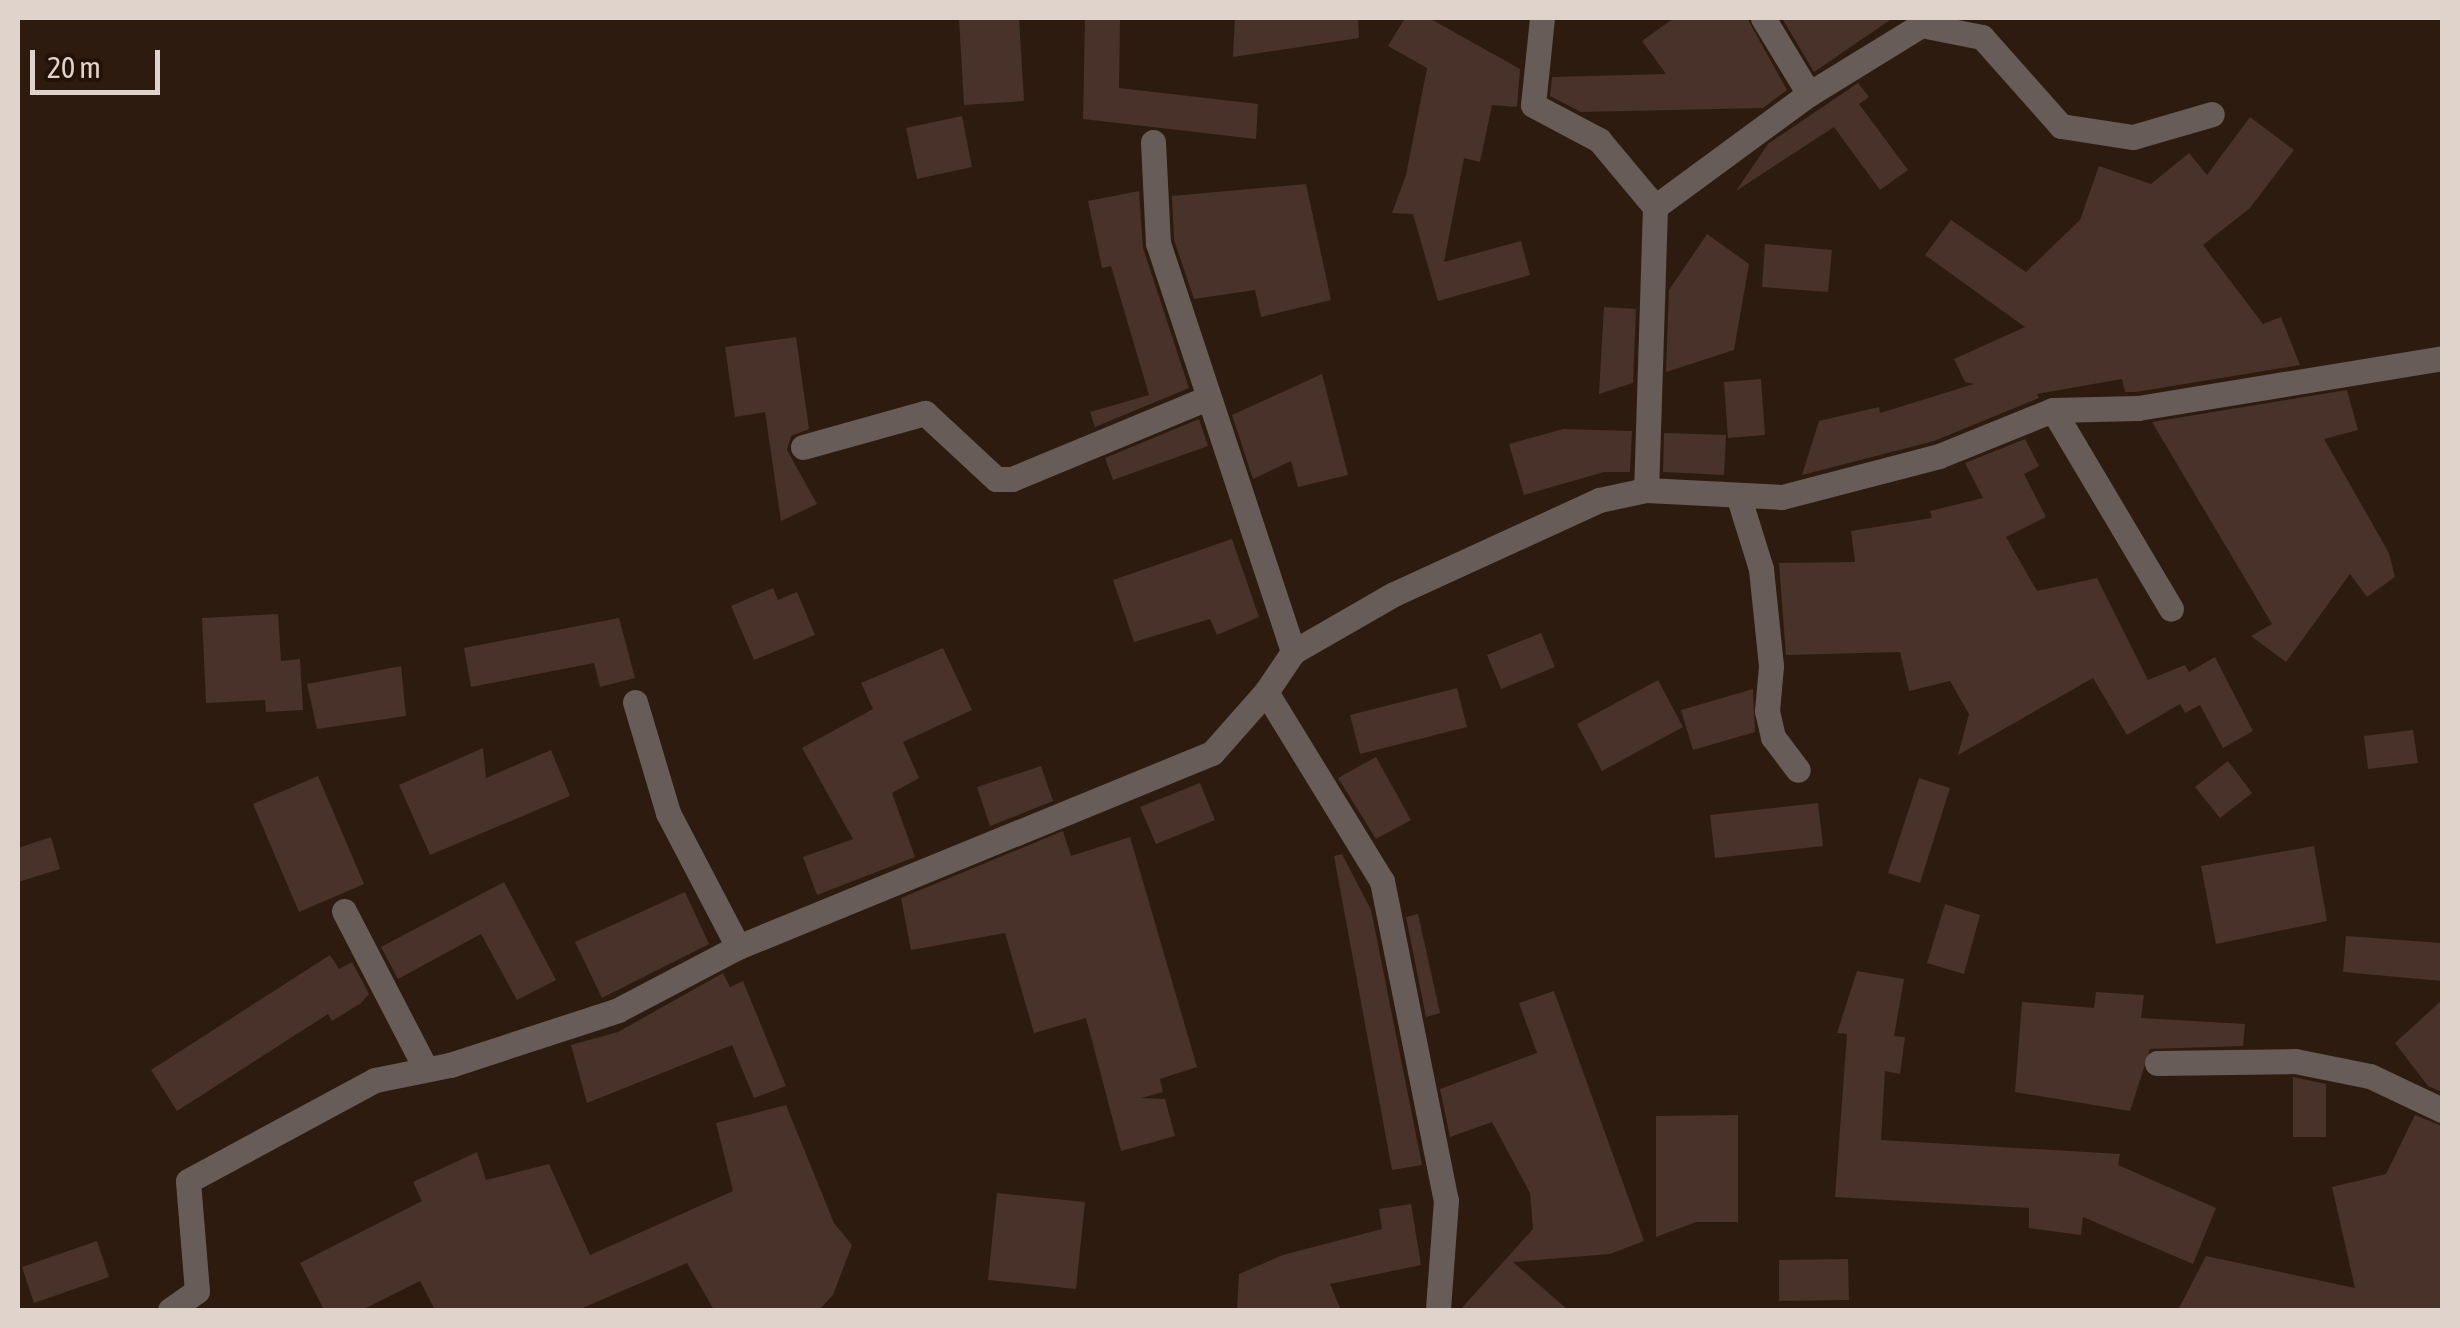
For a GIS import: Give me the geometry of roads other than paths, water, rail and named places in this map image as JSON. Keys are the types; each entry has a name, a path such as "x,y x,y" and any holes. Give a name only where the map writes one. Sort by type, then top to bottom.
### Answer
{"street":[{"path":"1542,18 1533,105 1599,140 1655,207 1646,490"},
{"path":"1763,18 1808,94"},
{"path":"1655,207 1808,94 1920,25 1982,37 2061,126 2133,137 2212,114"},
{"path":"1153,142 1158,243 1206,399 1294,652"},
{"path":"170,1310 197,1291 188,1181 375,1080 618,1010 738,947 1212,754 1266,692 1294,652 1480,554 1598,500 1646,490 1782,497 1860,480 2053,410 2138,408 2442,358"},
{"path":"803,448 925,413 996,479 1012,480 1206,399"},
{"path":"2053,410 2171,609"},
{"path":"1738,495 1760,569 1771,666 1768,712 1774,737 1798,770"},
{"path":"1266,692 1382,881 1446,1200 1438,1310"},
{"path":"636,702 668,813 738,947"},
{"path":"344,911 424,1067"},
{"path":"2157,1063 2295,1061 2370,1076 2442,1110"}]}
